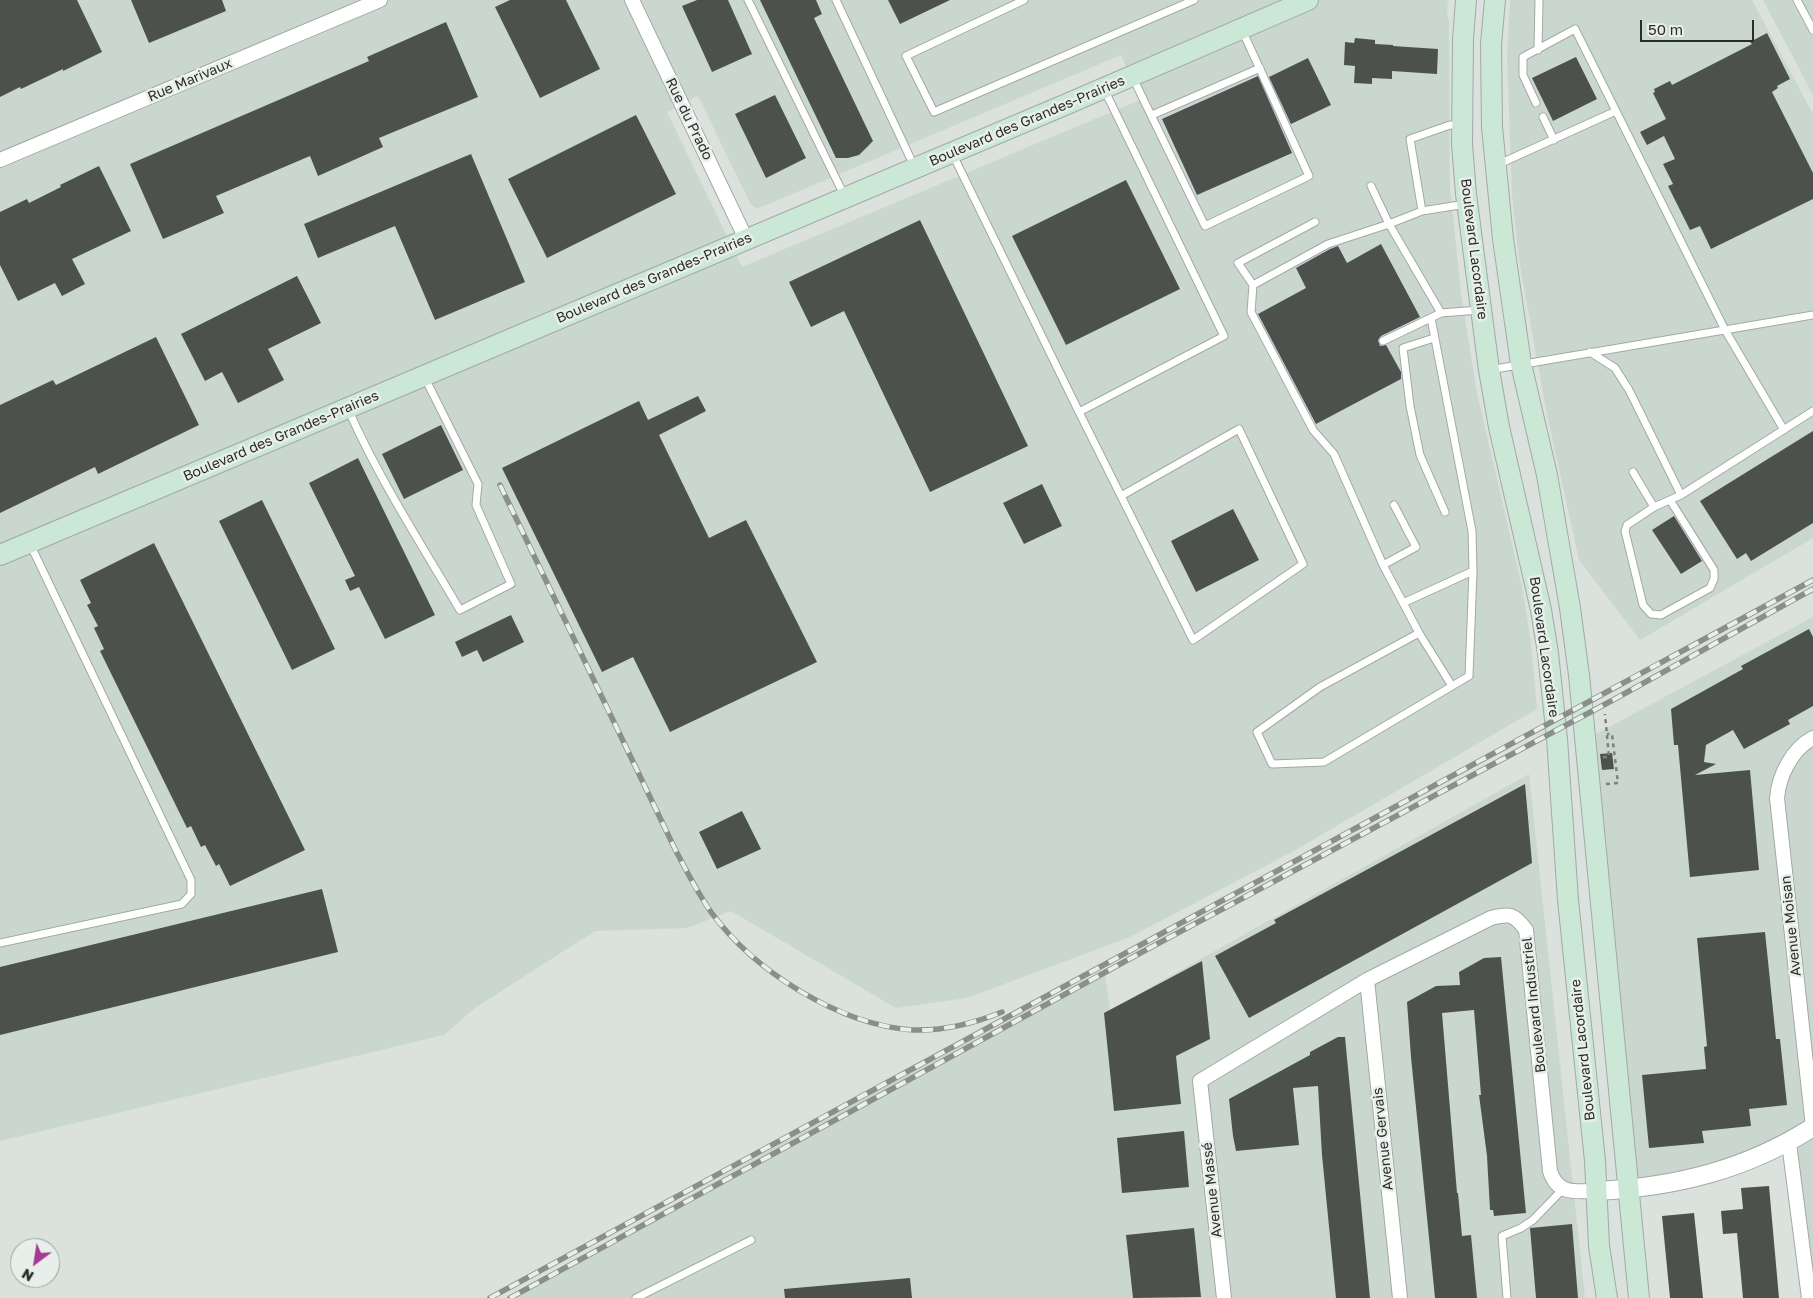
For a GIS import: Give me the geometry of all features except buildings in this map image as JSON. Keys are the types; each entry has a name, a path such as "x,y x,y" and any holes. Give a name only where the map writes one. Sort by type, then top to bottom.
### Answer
{"main road":[{"name":"Boulevard des Grandes-Prairies","path":"0,555 1308,0"},
{"path":"1452,0 1460,19 1463,39"},
{"name":"Boulevard Lacordaire","path":"1466,0 1463,39 1462,144 1467,204 1489,370 1499,427 1541,610 1548,653 1568,900 1596,1191 1599,1246 1607,1298"},
{"name":"Boulevard Lacordaire","path":"1495,0 1491,44 1492,127 1503,239 1521,364 1546,476 1570,608 1586,751 1639,1298"}],"street":[{"name":"Rue Marivaux","path":"0,160 380,0"},
{"name":"Rue du Prado","path":"632,0 746,239"},
{"name":"Avenue Moisan","path":"1813,738 1804,743 1794,755 1781,779 1777,798 1813,1127"},
{"name":"Boulevard Industriel","path":"1200,1081 1367,980 1491,918 1506,914 1518,919 1526,930 1550,1171 1553,1179 1563,1189"},
{"name":"Avenue Gervais","path":"1367,980 1400,1298"},
{"name":"Avenue Massé","path":"1200,1081 1224,1298"},
{"path":"1563,1189 1570,1192 1650,1187 1724,1170 1757,1158 1813,1127"},
{"path":"1789,1142 1809,1298"}],"lane":[{"path":"748,0 845,197"},
{"path":"836,0 915,168"},
{"path":"1024,0 906,56 934,112 1194,0"},
{"path":"1538,50 1539,0"},
{"path":"1797,0 1813,30"},
{"path":"1132,76 1205,226 1309,176 1242,29"},
{"path":"1536,103 1523,75 1523,57 1575,29 1725,330 1784,430"},
{"path":"1152,115 1260,68"},
{"path":"1079,412 1224,336 1104,88"},
{"path":"1496,165 1616,111"},
{"path":"1543,117 1554,140"},
{"path":"1422,211 1410,139 1450,125 1462,125"},
{"path":"952,152 1079,412 1121,496 1193,640 1304,564 1239,429 1121,496"},
{"path":"1372,186 1389,224 1441,313"},
{"path":"1253,285 1328,244 1422,211 1467,204"},
{"path":"1315,222 1238,263 1253,285 1251,312 1313,430 1334,454 1383,565 1419,633 1452,686"},
{"path":"1383,341 1441,313 1481,310"},
{"path":"1489,370 1813,315"},
{"path":"1419,633 1320,687 1257,732 1272,764 1324,762 1469,676 1473,571 1472,531 1431,318"},
{"path":"1434,338 1403,348 1410,406 1420,454 1445,512"},
{"path":"1590,352 1615,368 1629,390 1681,495"},
{"path":"348,408 400,510 460,610 511,584 476,506 478,484 424,376"},
{"path":"1670,500 1714,570 1714,579 1710,588 1661,615 1651,614 1643,605 1625,531 1627,525 1654,507 1681,495 1813,411"},
{"path":"1633,472 1654,507"},
{"path":"1383,565 1416,546 1394,505"},
{"path":"0,943 182,904 191,894 192,880 29,542"},
{"path":"1403,603 1473,571"},
{"path":"1507,1298 1502,1236 1521,1228 1533,1220 1563,1189"},
{"path":"636,1298 751,1240"}],"path":[{"path":"1605,714 1609,757"},
{"path":"1607,734 1612,734 1618,783 1611,784"}],"shaded area":[{"path":"0,0 1448,0 1450,186 1461,294 1477,393 1522,587 1531,643 1537,709 1292,852 1130,937 967,998 896,1008 731,911 687,928 595,931 475,1008 444,1035 0,1141","holes":["1121,55 1140,100 742,267 667,112 698,96 751,205 759,208"]},
{"path":"1510,0 1752,0 1813,114 1813,538 1640,640 1579,560 1546,410 1519,260 1512,195 1507,58"},
{"path":"1763,0 1813,0 1813,95"},
{"path":"1813,617 1813,1298 1789,1143 1628,1189 1585,740"},
{"path":"1529,774 1585,1298 507,1298 981,1031 1105,974 1110,1010"}],"railway":[{"path":"500,485 675,849 711,912 729,934 750,955 774,974 800,991 856,1018 885,1026 924,1030 959,1026 1002,1012"},
{"path":"490,1298 1813,580"},
{"path":"510,1298 1144,951 1613,700 1813,589"}]}
